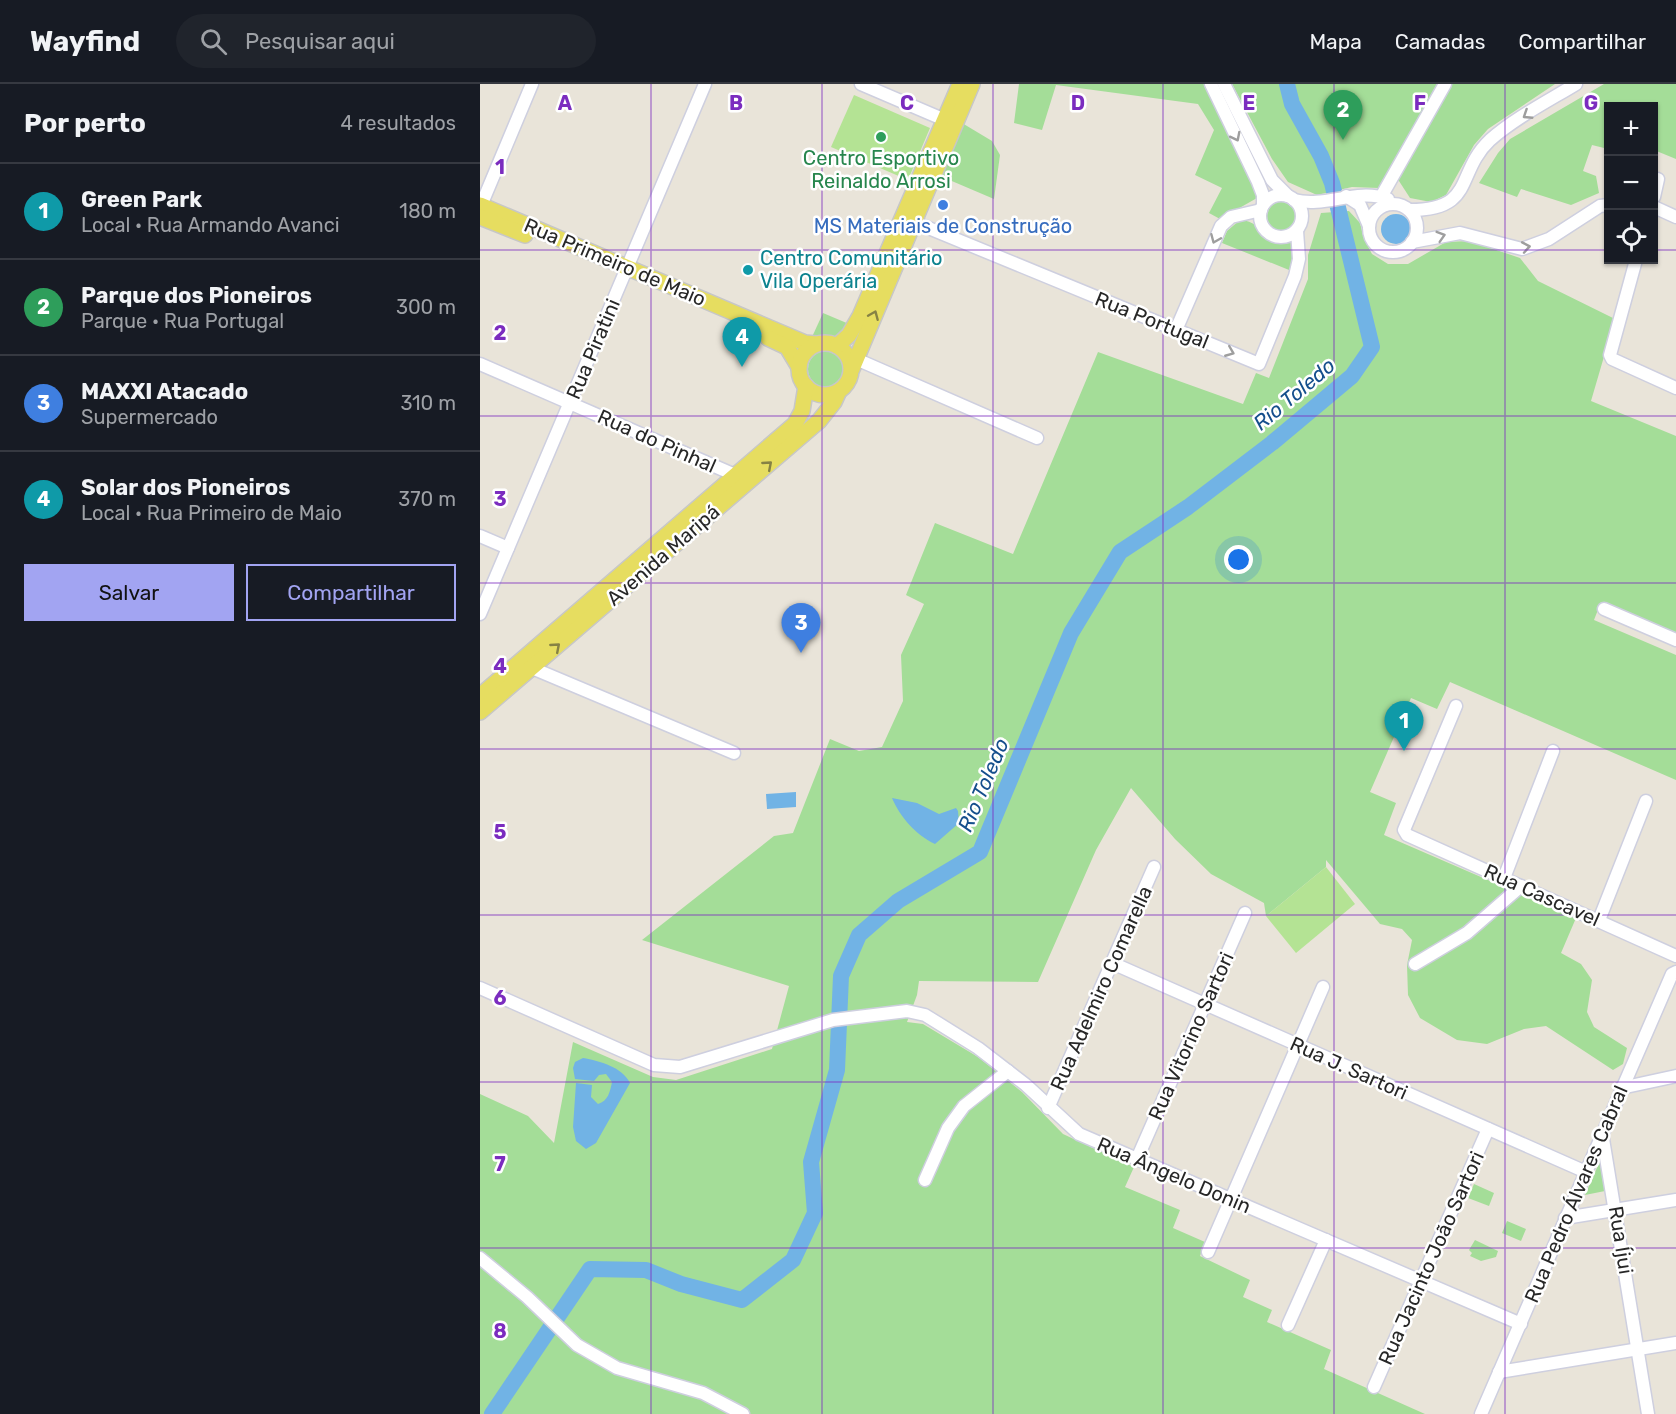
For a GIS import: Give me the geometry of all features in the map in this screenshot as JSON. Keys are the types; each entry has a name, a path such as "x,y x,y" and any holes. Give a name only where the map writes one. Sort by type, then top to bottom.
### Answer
{"main road":[{"path":"837,346 849,335 860,316 960,84"},
{"path":"854,364 837,346 831,343 816,344 803,356 799,367 806,386 822,395 839,392 846,385 972,84"},
{"name":"Rua Primeiro de Maio","path":"480,209 782,343 792,353 799,367"},
{"name":"Rua Primeiro de Maio","path":"625,272 805,343 816,344"},
{"name":"Avenida Maripá","path":"480,712 739,481 795,424 802,411 806,386"},
{"name":"Avenida Maripá","path":"480,696 739,481 819,421 839,392"}],"street":[{"path":"480,209 532,84"},
{"name":"Rua Piratini","path":"480,614 705,84"},
{"path":"861,84 945,120"},
{"path":"1211,84 1263,195 1263,226 1272,235 1285,237 1297,231 1302,211 1272,180 1224,84"},
{"path":"1395,203 1397,170 1445,84"},
{"path":"1302,218 1322,203 1345,196 1439,208 1451,201 1462,189 1478,155 1490,141 1576,84"},
{"path":"1176,330 1221,226 1231,217 1262,208 1274,196 1322,203"},
{"path":"1345,196 1360,205 1373,241 1384,250 1400,251 1412,242 1453,233 1470,234 1494,243 1522,249 1549,239 1604,206"},
{"path":"1369,226 1379,208 1395,203"},
{"path":"1395,203 1416,222 1412,242"},
{"path":"1658,209 1676,217"},
{"name":"Rua Portugal","path":"914,222 1261,363 1298,266 1297,231"},
{"path":"1635,264 1610,349 1612,359 1676,388"},
{"name":"Rua do Pinhal","path":"480,364 570,402 739,481"},
{"path":"854,364 1037,438"},
{"path":"480,536 508,548"},
{"path":"1604,609 1676,640"},
{"path":"532,668 735,753"},
{"name":"Rua Cascavel","path":"1456,706 1404,830 1407,836 1676,956"},
{"path":"1503,879 1553,751"},
{"path":"1599,920 1646,801"},
{"name":"Rua Adelmiro Comarella","path":"1048,1108 1154,867"},
{"path":"1415,964 1467,933 1521,886"},
{"name":"Rua Vitorino Sartori","path":"1137,1159 1245,914"},
{"name":"Rua J. Sartori","path":"1112,963 1586,1172"},
{"name":"Rua Pedro Álvares Cabral","path":"1481,1414 1621,1088 1674,973"},
{"path":"1208,1252 1323,987"},
{"name":"Rua Ângelo Donin","path":"480,988 654,1065 680,1067 833,1020 907,1011 925,1015 948,1027 1008,1071 1079,1134 1521,1324"},
{"path":"925,1180 948,1128 964,1106 1008,1071"},
{"path":"1621,1088 1676,1076"},
{"name":"Rua Jacinto João Sartori","path":"1374,1386 1488,1129"},
{"name":"Rua Íjui","path":"1602,1132 1617,1210 1648,1414"},
{"path":"1565,1218 1676,1200"},
{"path":"1288,1325 1326,1240"},
{"path":"480,1258 569,1337 617,1368 703,1393 743,1414"},
{"path":"1499,1372 1676,1343"}],"green space":[{"path":"1019,84 1207,84 1211,99 1256,187 1257,198 1220,219 1209,213 1222,188 1195,175 1214,130 1198,104 1056,85 1042,130 1014,123"},
{"path":"1232,84 1555,84 1488,129 1474,145 1446,195 1431,202 1410,198 1399,181 1383,179 1379,188 1352,187 1317,195 1288,182 1272,159"},
{"path":"1604,84 1676,84 1676,159 1658,152 1658,102 1604,102 1604,148 1592,145 1583,171 1596,176 1599,193 1571,205 1521,189 1517,197 1479,183 1510,139"},
{"name":"Centro Esportivo Reinaldo Arrosi","path":"854,95 930,128 908,180 831,147"},
{"path":"962,123 992,141 1000,155 994,199 940,176"},
{"path":"1284,199 1296,204 1301,216 1296,228 1284,233 1272,228 1267,216 1272,204"},
{"path":"1349,211 1360,223 1364,239 1372,254 1388,264 1408,264 1446,242 1470,241 1520,258 1538,281 1615,319 1591,401 1676,436 1676,634 1601,602 1594,620 1676,655 1676,780 1450,682 1437,709 1411,698 1370,792 1396,803 1384,835 1576,918 1561,953 1581,964 1592,980 1587,1012 1594,1027 1627,1048 1623,1064 1613,1070 1546,1026 1524,1029 1487,1044 1457,1040 1420,1018 1408,995 1407,965 1412,940 1402,929 1380,924 1326,860 1326,867 1266,916 1264,903 1211,874 1175,839 1131,788 1096,850 1038,982 919,981 917,995 907,1022 923,1024 978,1057 1022,1092 1063,1134 1134,1167 1125,1187 1180,1210 1173,1228 1205,1242 1200,1256 1250,1280 1243,1297 1272,1310 1267,1322 1331,1350 1324,1369 1425,1414 480,1414 480,1094 528,1116 554,1143 573,1042 653,1077 676,1080 772,1049 789,986 642,940 774,836 793,833 830,739 859,751 882,747 903,701 901,655 924,604 906,595 935,523 1013,554 1098,352 1243,404 1256,373 1269,378 1308,279 1308,255 1321,213"},
{"path":"1240,220 1248,221 1280,242 1296,241 1294,272 1222,243 1227,231"},
{"path":"823,313 849,324 833,338 823,340 812,337"},
{"path":"826,351 839,356 844,369 839,382 826,387 813,382 808,369 813,356"},
{"path":"1326,867 1355,904 1296,953 1266,916"},
{"path":"1603,1154 1610,1190 1585,1195"},
{"path":"1474,1184 1494,1193 1489,1206 1468,1198"},
{"path":"1507,1221 1526,1229 1521,1241 1502,1233"},
{"path":"1475,1240 1498,1251 1496,1257 1481,1261 1470,1256 1472,1253 1469,1250"}],"water":[{"path":"1396,214 1407,218 1411,229 1407,240 1396,244 1385,240 1381,229 1385,218"},
{"path":"796,792 796,807 767,809 766,794"},
{"path":"892,798 917,803 939,814 956,808 959,823 935,844 921,836 909,825"},
{"path":"583,1058 616,1069 630,1083 596,1143 586,1149 576,1141 573,1127 576,1083 592,1085 591,1097 598,1104 606,1098 612,1082 606,1074 599,1075 594,1081 575,1079 573,1068 575,1062"}],"waterway":[{"name":"Rio Toledo","path":"492,1414 590,1269 646,1270 681,1284 742,1300 793,1260 815,1213 811,1162 837,1070 841,976 859,935 898,901 980,852 1071,633 1120,552 1188,507 1272,443 1352,376 1372,347 1332,183 1321,156 1292,104 1287,84"}],"place":[{"name":"Centro Esportivo Reinaldo Arrosi","path":"881,137"},
{"name":"Parque dos Pioneiros","path":"1343,140"},
{"name":"MS Materiais de Construção","path":"943,205"},
{"name":"Centro Comunitário Vila Operária","path":"748,270"},
{"name":"Solar dos Pioneiros","path":"742,367"},
{"name":"MAXXI Atacado","path":"801,653"},
{"name":"Green Park","path":"1404,751"}]}
